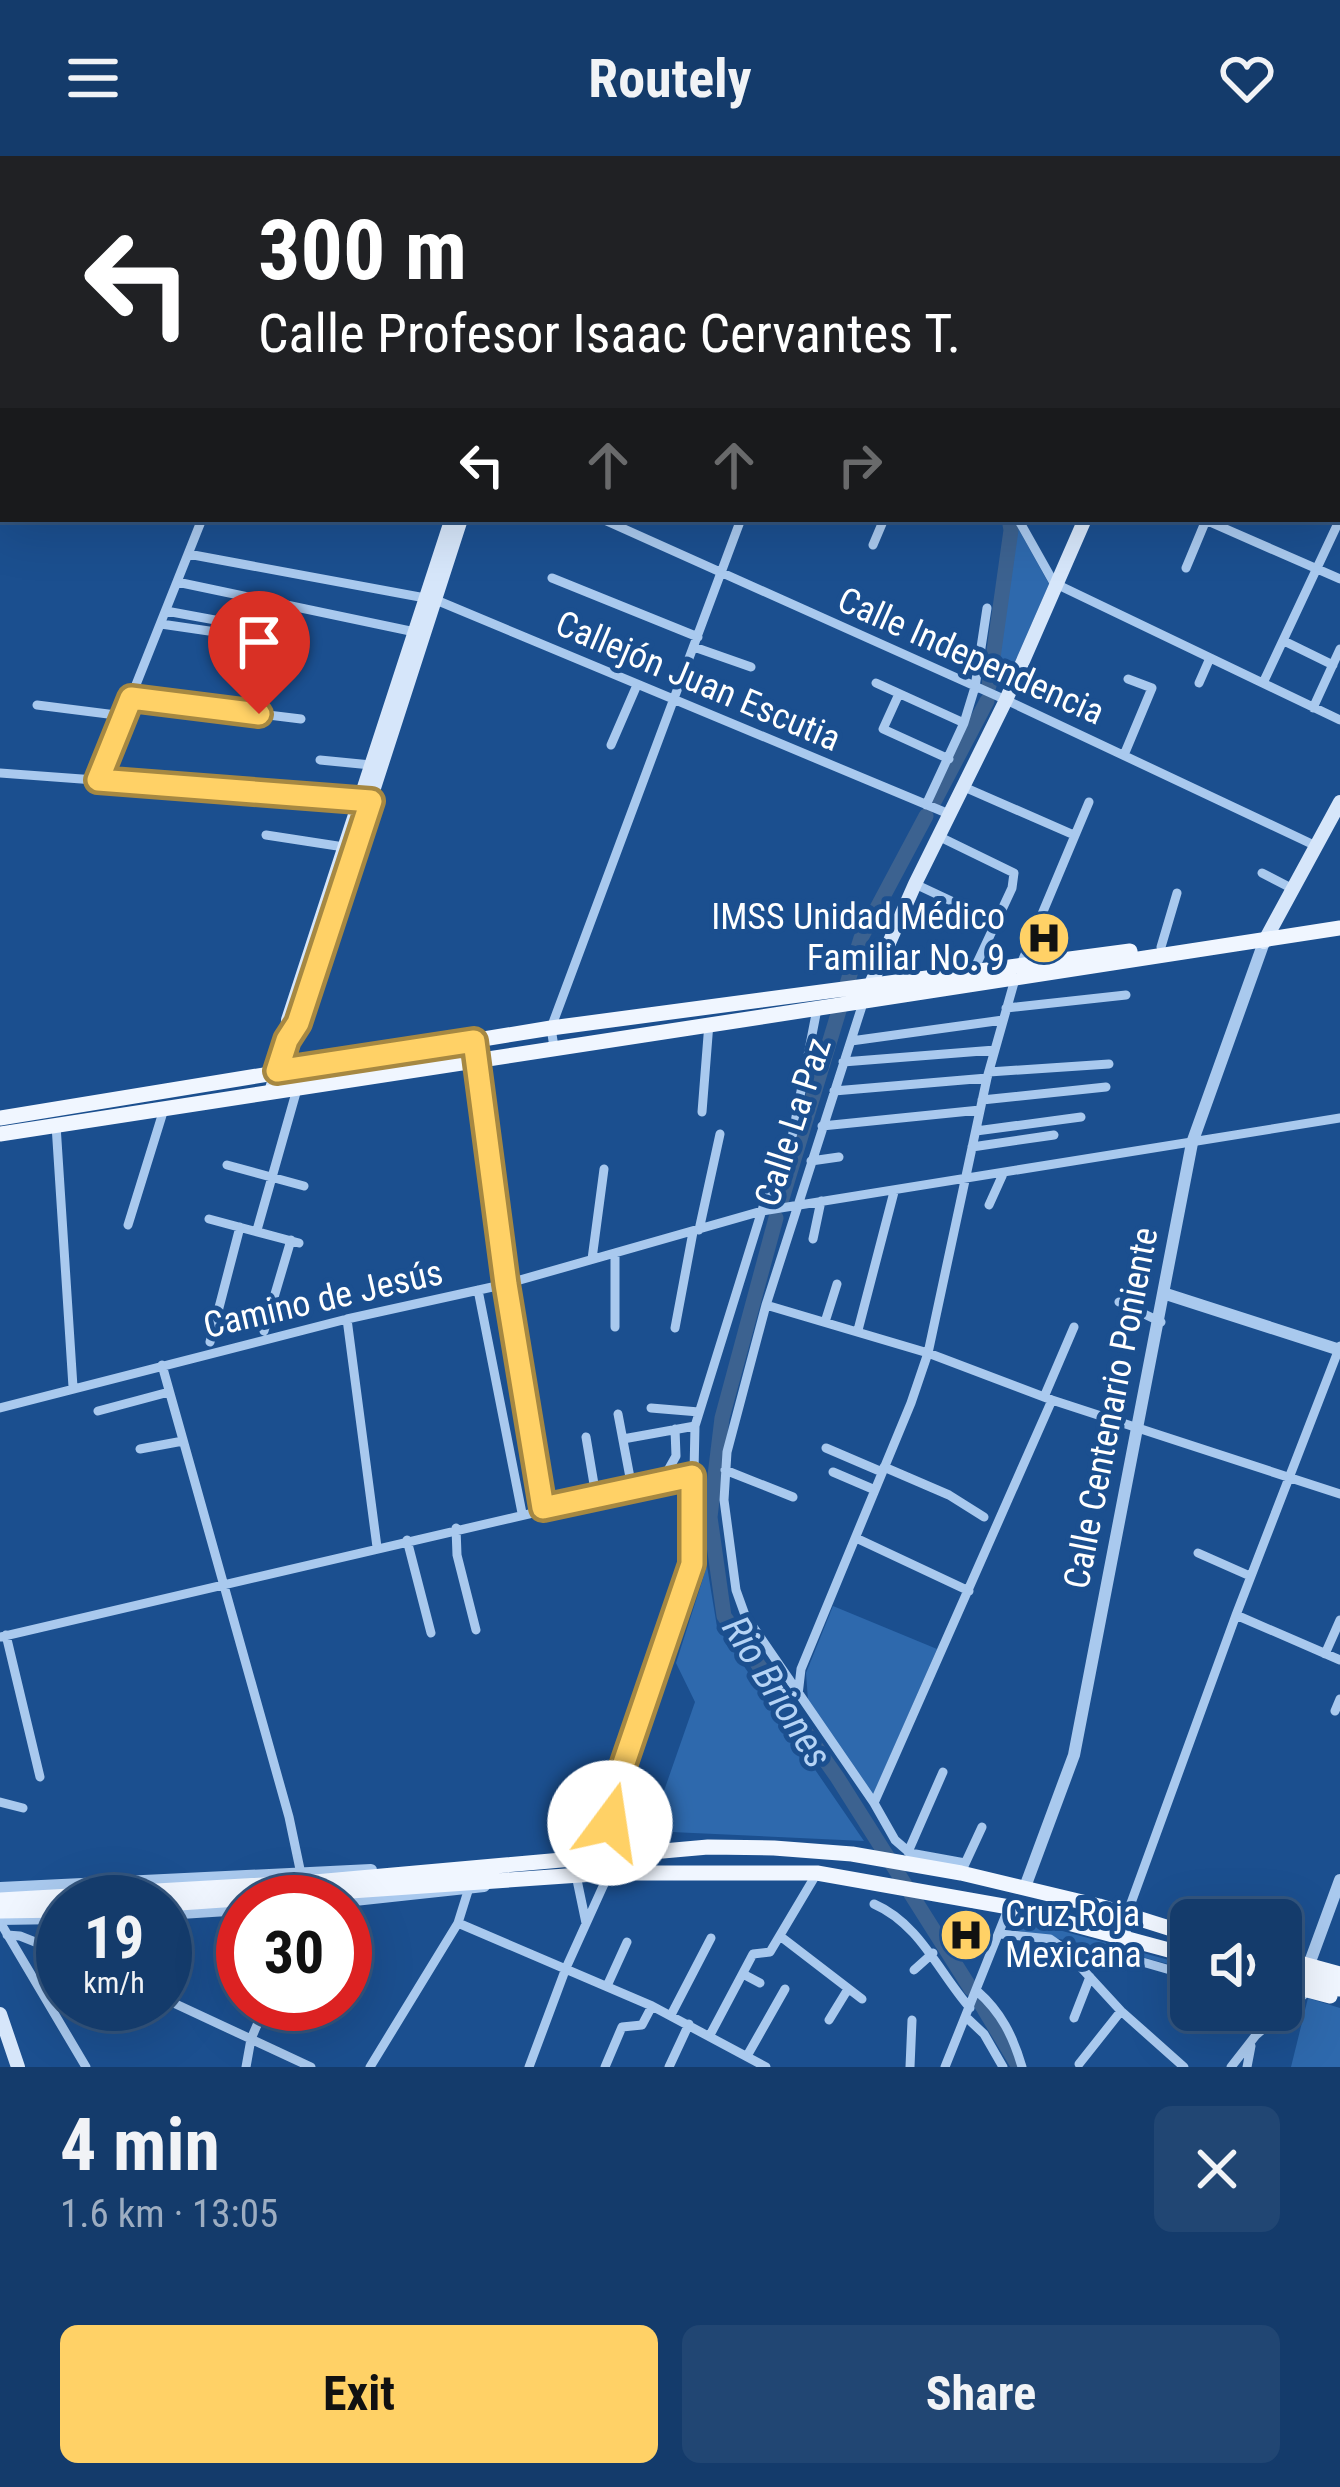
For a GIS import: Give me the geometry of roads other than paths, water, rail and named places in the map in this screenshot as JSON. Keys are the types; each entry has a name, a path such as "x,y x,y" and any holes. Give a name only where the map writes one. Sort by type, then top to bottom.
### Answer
{"main road":[{"path":"287,1040 298,1023 450,522"},
{"path":"271,1092 287,1040 288,1020 344,847 366,800 371,764 415,632 460,522"},
{"name":"Calle La Paz","path":"858,997 1006,700 1084,522"},
{"path":"1267,937 1340,802"},
{"path":"858,997 1340,928"},
{"path":"0,1134 825,1003 972,974 1017,973 1161,947 1267,937"},
{"path":"0,1118 551,1028 825,1003"},
{"path":"192,1901 496,1874 634,1852 774,1848 907,1857 963,1868 1170,1928"},
{"path":"496,1874 817,1874 1009,1907 1170,1951"},
{"path":"0,1900 419,1880"},
{"path":"1090,1929 1105,1922 1099,1906"},
{"path":"0,1917 36,1915"},
{"path":"1132,1940 1134,1928 1145,1920"},
{"path":"1302,1975 1340,1982"},
{"path":"1302,1975 1340,1999"},
{"path":"0,2014 18,2067"}],"street":[{"path":"98,780 201,522"},
{"name":"Calle Independencia","path":"609,522 1006,700 1316,846"},
{"path":"635,534 640,522"},
{"path":"554,1047 551,1028 740,522"},
{"path":"874,545 883,522"},
{"path":"1020,522 1054,583 1340,720"},
{"path":"1186,568 1203,522"},
{"path":"1209,522 1340,580"},
{"path":"1263,683 1338,522"},
{"name":"Callejón Juan Escutia","path":"188,554 430,599 950,814"},
{"path":"552,578 751,667"},
{"path":"177,582 415,632"},
{"path":"926,805 964,723 975,687 987,608"},
{"path":"166,611 275,631"},
{"path":"161,624 209,631"},
{"path":"1284,641 1333,665"},
{"path":"1313,708 1340,649"},
{"path":"1199,682 1210,658"},
{"path":"1124,755 1152,688 1128,679"},
{"path":"876,683 964,723"},
{"path":"611,745 637,685"},
{"path":"898,696 883,729 949,759"},
{"path":"131,698 302,719"},
{"path":"38,705 124,716"},
{"path":"320,760 371,764"},
{"path":"0,773 366,800"},
{"path":"964,787 1074,836"},
{"path":"798,1695 801,1669 928,1353 1005,1014 1017,973 1089,802"},
{"path":"266,835 344,847"},
{"path":"938,836 1014,873 972,974"},
{"path":"1262,873 1292,890"},
{"path":"915,884 996,922"},
{"path":"1161,947 1177,893"},
{"name":"Calle Centenario Poniente","path":"1025,1886 1074,1755 1192,1143 1267,937"},
{"path":"851,1041 1126,995"},
{"name":"Calle La Paz","path":"858,997 851,1041 766,1305 727,1452 724,1500 736,1590 745,1615 907,1857"},
{"path":"634,1852 610,1823 610,1804 692,1564 695,1426 773,1175 788,1158 825,1003"},
{"path":"702,1112 709,1022"},
{"path":"474,1041 506,1284 543,1508"},
{"path":"843,1062 995,1050"},
{"path":"834,1091 1109,1064"},
{"path":"257,1230 303,1067"},
{"path":"822,1126 1106,1087"},
{"path":"128,1225 164,1109"},
{"path":"976,1131 1082,1117"},
{"name":"Camino de Jesús","path":"0,1408 347,1319 506,1284 762,1211 1340,1118"},
{"path":"56,1125 73,1388"},
{"path":"675,1328 720,1134"},
{"path":"972,1147 1054,1135"},
{"path":"811,1161 838,1157"},
{"path":"227,1165 304,1186"},
{"path":"592,1259 604,1169"},
{"path":"989,1205 1003,1174"},
{"path":"858,1330 895,1192"},
{"path":"814,1239 821,1201"},
{"path":"209,1219 295,1242 264,1330"},
{"path":"210,1342 240,1227"},
{"path":"615,1252 615,1327"},
{"path":"825,1322 837,1284"},
{"path":"478,1290 521,1513"},
{"path":"1132,1940 1127,1914 1250,1576 1340,1348 1166,1294"},
{"path":"1119,1303 1161,1322"},
{"path":"766,1305 928,1353 1048,1398 1340,1494"},
{"path":"347,1319 377,1547"},
{"path":"874,1803 969,1591 1074,1327"},
{"path":"162,1365 302,1874"},
{"path":"98,1411 170,1392"},
{"path":"650,1408 699,1412"},
{"path":"618,1414 632,1488"},
{"path":"623,1438 695,1426"},
{"path":"662,1481 676,1456 675,1430"},
{"path":"140,1449 183,1441"},
{"path":"571,1449 587,1442 596,1496"},
{"path":"826,1448 949,1495 984,1516"},
{"path":"725,1470 793,1497"},
{"path":"833,1472 875,1490"},
{"path":"40,1777 3,1636 692,1476"},
{"path":"456,1528 457,1555 476,1630"},
{"path":"856,1538 969,1591"},
{"path":"407,1540 431,1633"},
{"path":"1198,1553 1250,1576"},
{"path":"1236,1615 1340,1660"},
{"path":"1325,1654 1340,1620"},
{"path":"1335,1711 1340,1699"},
{"path":"907,1857 943,1772"},
{"path":"0,1802 23,1808"},
{"path":"963,1868 982,1827"},
{"path":"530,2067 566,1967 609,1873"},
{"path":"0,1888 302,1874 496,1874"},
{"path":"372,1899 468,1891 496,1874"},
{"path":"710,2035 753,1954 768,1954 817,1874"},
{"path":"576,1875 586,1922"},
{"path":"1232,2067 1308,1977 1340,1880"},
{"path":"370,2067 458,1923 468,1891"},
{"path":"874,1904 933,1953 1003,2067"},
{"path":"945,2067 1009,1907"},
{"path":"0,1917 86,2067"},
{"path":"458,1923 652,2006 766,2067"},
{"path":"1000,1934 1051,1939 1121,2012 1184,2067"},
{"path":"7,1935 36,1942"},
{"path":"780,1936 862,1999"},
{"path":"671,2015 711,1938"},
{"path":"607,1986 627,1942"},
{"path":"1063,1948 1125,1957 1170,1970"},
{"path":"914,1970 933,1953"},
{"path":"743,1974 760,1983"},
{"path":"1074,2018 1090,1977"},
{"path":"829,2020 848,1988"},
{"path":"747,2056 785,1989"},
{"path":"977,1990 1009,2030 1022,2067"},
{"path":"605,2067 622,2027 642,2025 652,2006"},
{"path":"192,2012 311,2067"},
{"path":"1079,2064 1121,2012"},
{"path":"910,2067 912,2020"},
{"path":"669,2067 688,2024"},
{"path":"246,2067 254,2031"},
{"path":"1246,2067 1252,2041"}],"waterway":[{"name":"Rio Briones","path":"989,686 1010,522"},
{"name":"Rio Briones","path":"935,800 987,701"},
{"name":"Rio Briones","path":"781,1202 861,938 926,816"},
{"name":"Rio Briones","path":"776,1218 722,1418 710,1517 724,1616 837,1777 971,1989"},
{"name":"Rio Briones","path":"981,2004 1019,2067"}],"place":[{"name":"IMSS Unidad Médico Familiar No. 9","path":"1044,938"},
{"name":"Cruz Roja Mexicana","path":"966,1935"}]}
